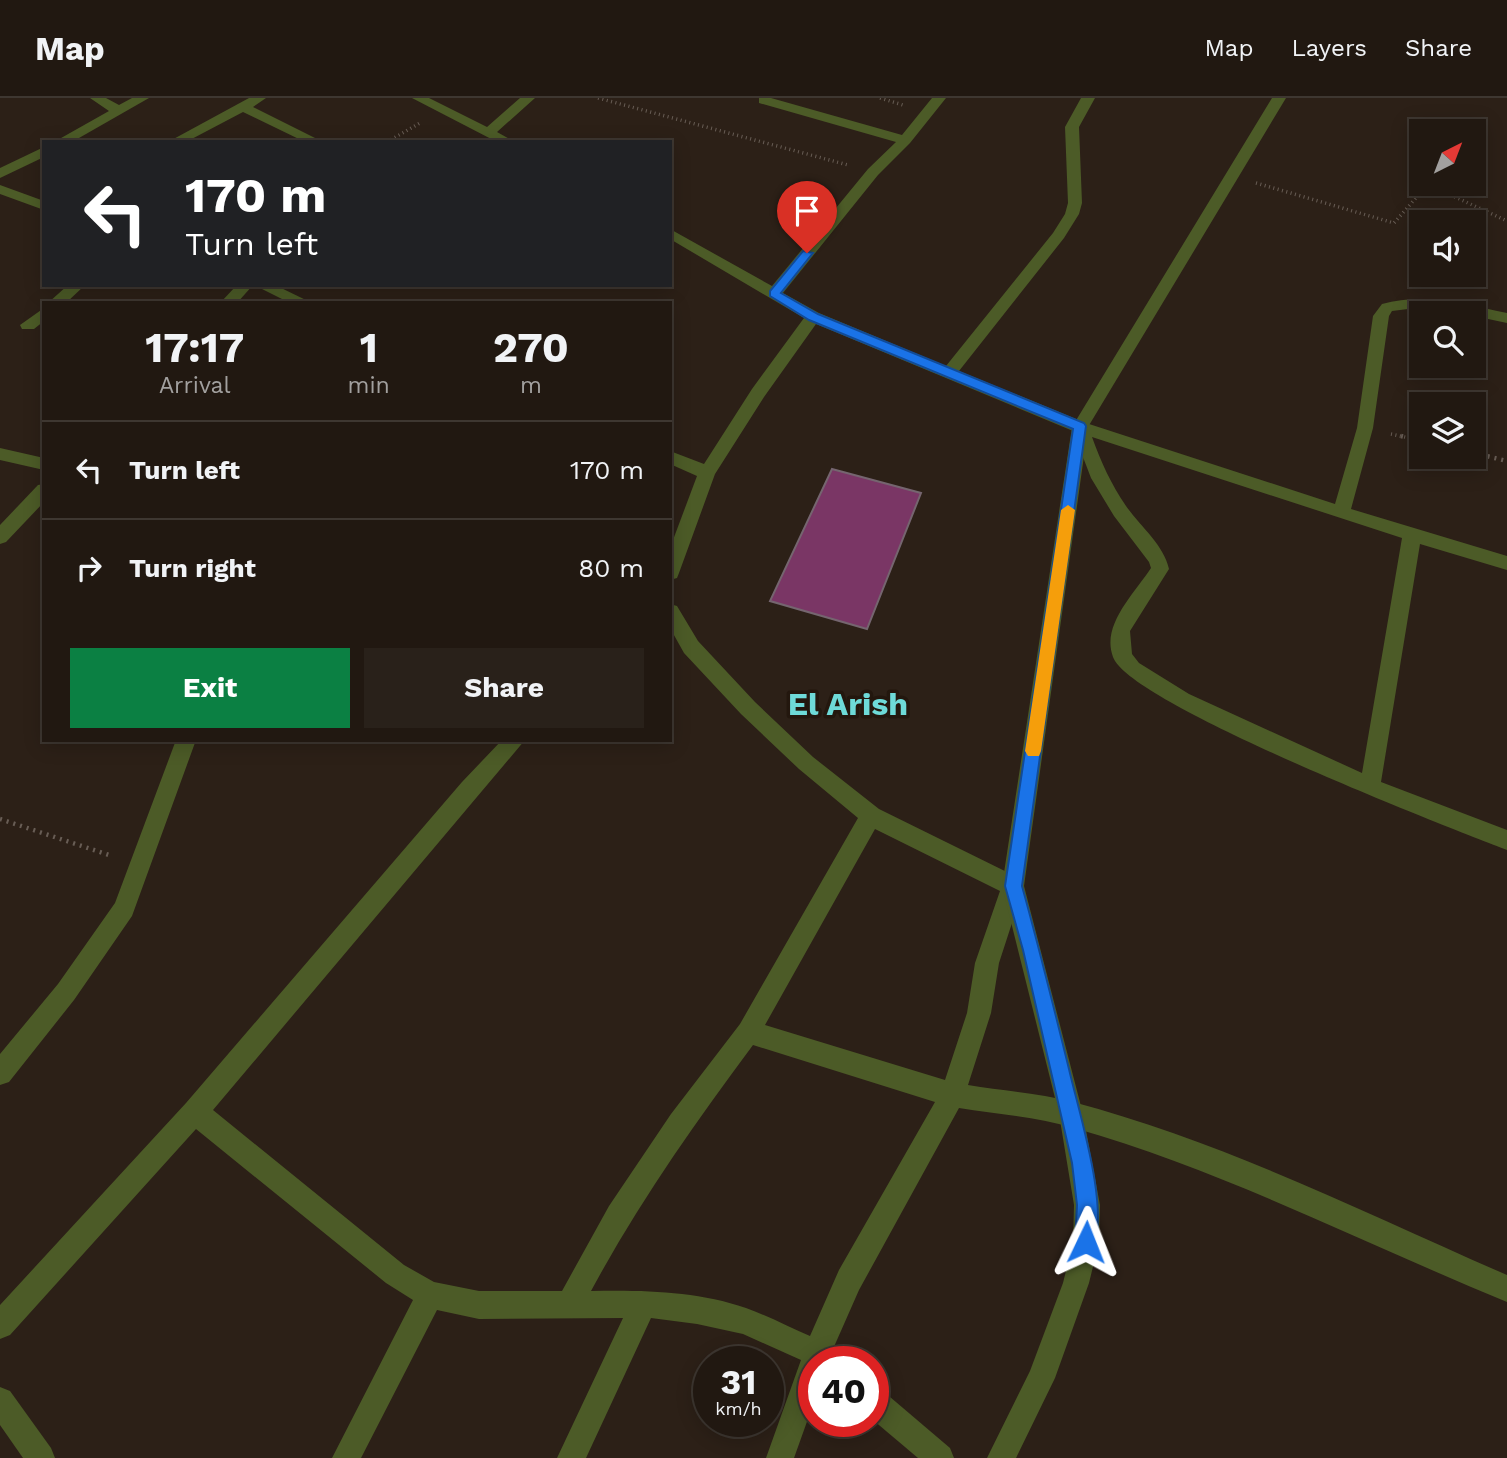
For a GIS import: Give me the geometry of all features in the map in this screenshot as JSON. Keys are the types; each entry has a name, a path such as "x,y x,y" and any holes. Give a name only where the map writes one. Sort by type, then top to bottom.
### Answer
{"street":[{"path":"97,98 119,111"},
{"path":"65,140 142,98"},
{"path":"180,140 259,98"},
{"path":"419,98 504,140"},
{"path":"489,132 528,98"},
{"path":"775,293 873,172 905,140 939,98"},
{"path":"948,374 1072,214 1076,188 1072,127 1087,98"},
{"path":"826,1346 849,1280 953,1096 979,1013 987,963 1013,886 1080,426 1279,98"},
{"path":"764,100 905,140"},
{"path":"243,107 309,140"},
{"path":"0,174 42,152"},
{"path":"0,189 42,205"},
{"path":"672,234 813,317 1080,426 1341,513 1507,563"},
{"path":"58,301 76,287"},
{"path":"230,301 244,287"},
{"path":"266,287 299,301"},
{"path":"1341,513 1365,428 1381,316 1387,306 1418,303 1507,318"},
{"path":"28,325 42,314"},
{"path":"672,568 707,472 758,393 813,317"},
{"path":"1080,426 1097,474 1120,511 1158,560 1160,569 1119,630 1122,656 1132,669 1182,699 1370,787 1507,840"},
{"path":"0,454 42,464"},
{"path":"672,458 707,472"},
{"path":"0,537 42,492"},
{"path":"1370,787 1412,535"},
{"path":"672,614 691,647 748,708 806,763 871,816 1013,886 1071,1114 1087,1205 1086,1242 1076,1283 1041,1378 1001,1458"},
{"path":"0,1073 101,944 124,909 185,742"},
{"path":"0,1325 195,1112 461,799 513,742"},
{"path":"569,1306 618,1215 680,1123 748,1032 871,816"},
{"path":"748,1032 953,1096 1071,1114 1164,1143 1258,1179 1507,1289"},
{"path":"195,1112 395,1274 430,1295 479,1305 644,1304 697,1310 744,1321 798,1346"},
{"path":"346,1458 430,1295"},
{"path":"571,1458 644,1304"},
{"path":"0,1401 41,1458"},
{"path":"780,1458 798,1415"},
{"path":"889,1415 940,1458"}],"path":[{"path":"598,98 873,172"},
{"path":"390,140 443,110"},
{"path":"1232,176 1394,223 1422,191 1438,190 1507,221"},
{"path":"1486,456 1507,461"},
{"path":"0,819 141,865"}],"building":[{"path":"832,469 921,493 867,629 770,601"}],"slow traffic":[{"path":"1033,751 1068,510"}],"district":[{"name":"El Arish","path":"848,704"}],"route":[{"path":"807,253 775,293 813,317 1080,426 1013,886 1071,1114 1087,1205 1086,1242"}]}
